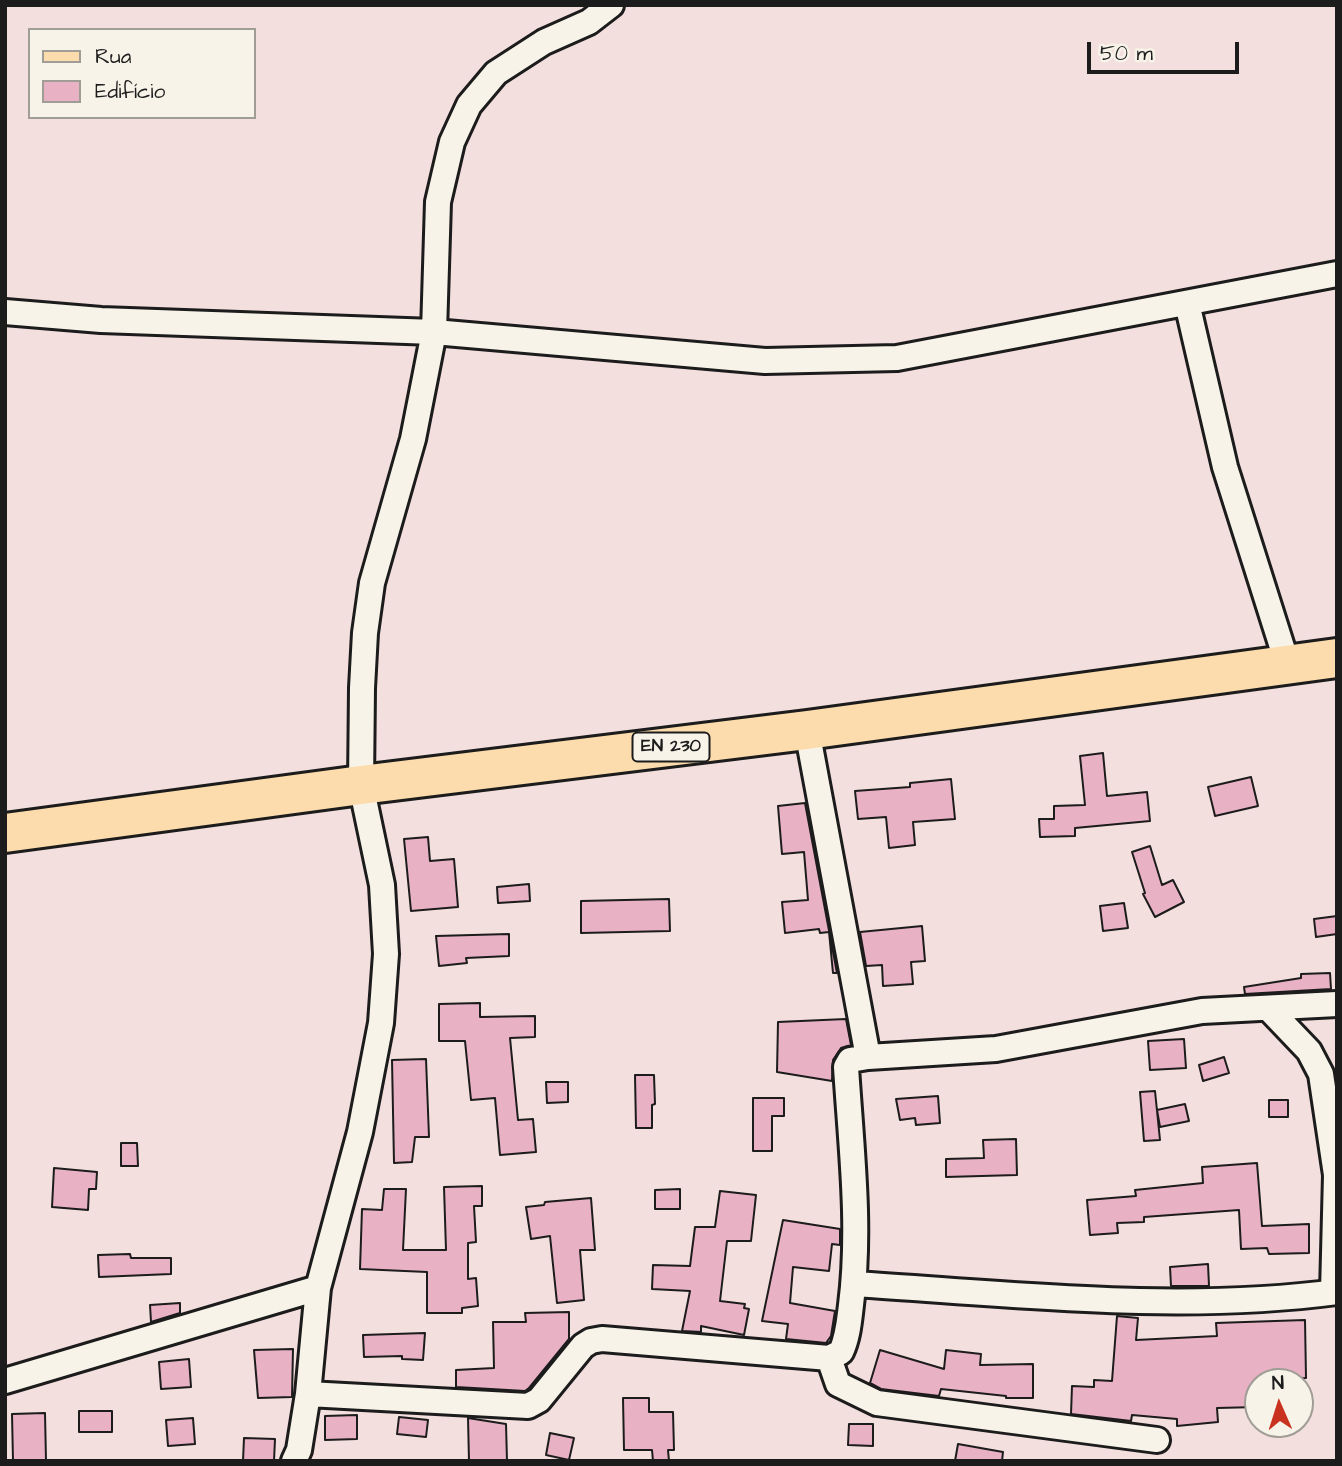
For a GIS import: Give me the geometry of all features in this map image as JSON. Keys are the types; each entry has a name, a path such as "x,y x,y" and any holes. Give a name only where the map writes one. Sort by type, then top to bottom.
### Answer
{"main road":[{"name":"EN 230","path":"5,833 361,785 807,730 1337,658"}],"street":[{"path":"294,1461 299,1450 308,1394 318,1288 360,1132 381,1023 386,954 382,885 361,785 365,633 372,583 413,439 434,332 438,202 452,142 469,105 496,73 544,42 589,22 611,5"},
{"path":"5,312 101,320 434,332 765,361 897,358 1337,274"},
{"path":"1187,303 1225,467 1288,666"},
{"path":"807,730 868,1057"},
{"path":"308,1394 528,1406 539,1400 583,1346 602,1339 829,1358 841,1352 847,1339 854,1283 855,1219 846,1067 850,1060 996,1049 1202,1011 1337,1004"},
{"path":"854,1283 1075,1298 1196,1302 1335,1292 1336,1175 1321,1074 1309,1051 1268,1008"},
{"path":"5,1381 318,1288"},
{"path":"829,1358 838,1384 877,1403 1157,1440"}],"building":[{"path":"1103,753 1107,796 1147,792 1150,821 1075,828 1075,836 1040,837 1039,819 1054,819 1054,806 1085,805 1080,756"},
{"path":"1251,777 1258,806 1215,816 1208,787"},
{"path":"951,779 955,819 913,822 915,845 889,848 886,817 858,819 855,791 910,787 910,783"},
{"path":"805,803 837,973 833,973 829,932 820,933 819,929 785,933 782,902 808,900 804,852 782,854 778,806"},
{"path":"428,837 430,861 454,859 458,907 411,911 404,839"},
{"path":"1150,846 1162,885 1173,880 1184,902 1155,917 1143,894 1145,893 1132,852"},
{"path":"529,884 530,901 498,903 497,887"},
{"path":"669,899 670,931 581,933 581,901"},
{"path":"1124,903 1128,928 1103,931 1100,906"},
{"path":"1337,916 1337,934 1316,937 1314,919"},
{"path":"922,926 925,961 911,962 913,984 883,986 882,965 866,966 860,932"},
{"path":"509,934 509,956 466,958 467,963 439,966 436,936"},
{"path":"1330,973 1331,989 1245,994 1244,987 1301,978 1301,974"},
{"path":"480,1003 480,1017 535,1016 535,1037 510,1038 518,1120 533,1119 536,1152 500,1155 495,1098 471,1100 465,1041 439,1041 439,1004"},
{"path":"846,1019 851,1045 841,1048 833,1060 832,1081 777,1072 778,1022"},
{"path":"1184,1039 1186,1068 1150,1070 1148,1041"},
{"path":"1224,1057 1229,1073 1203,1081 1199,1065"},
{"path":"426,1059 429,1137 415,1137 412,1162 394,1163 392,1060"},
{"path":"635,1075 654,1075 652,1128 636,1128"},
{"path":"546,1082 568,1082 568,1102 547,1103"},
{"path":"1155,1091 1160,1140 1144,1141 1140,1092"},
{"path":"938,1096 940,1123 916,1125 915,1118 900,1120 896,1099"},
{"path":"753,1098 784,1098 784,1116 772,1116 772,1151 753,1151"},
{"path":"1269,1100 1288,1100 1288,1117 1269,1117"},
{"path":"1185,1104 1189,1121 1160,1127 1157,1110"},
{"path":"1016,1139 1017,1175 946,1177 946,1159 984,1158 983,1140"},
{"path":"121,1143 137,1143 138,1166 121,1166"},
{"path":"1257,1163 1262,1226 1309,1224 1309,1253 1269,1254 1267,1248 1241,1249 1239,1210 1144,1217 1144,1222 1117,1223 1118,1233 1090,1235 1087,1200 1136,1196 1135,1190 1203,1183 1202,1167"},
{"path":"54,1168 97,1172 96,1189 89,1189 88,1210 52,1207"},
{"path":"482,1186 482,1206 474,1206 476,1242 468,1243 468,1279 476,1278 478,1306 462,1308 462,1313 427,1313 427,1272 360,1269 362,1209 382,1210 384,1189 406,1189 403,1250 446,1250 444,1187"},
{"path":"680,1189 680,1209 655,1209 655,1190"},
{"path":"720,1191 756,1195 751,1241 727,1241 720,1301 745,1304 744,1308 749,1309 744,1335 701,1326 701,1332 682,1331 690,1291 652,1289 653,1265 690,1266 695,1227 715,1227"},
{"path":"591,1198 595,1250 580,1250 584,1300 557,1303 550,1236 531,1239 526,1207 544,1205 545,1202"},
{"path":"783,1220 840,1229 840,1245 832,1244 829,1271 793,1267 790,1303 835,1311 831,1336 826,1343 786,1339 788,1324 762,1321"},
{"path":"130,1254 131,1258 171,1258 171,1274 99,1277 98,1255"},
{"path":"1208,1264 1209,1286 1171,1286 1170,1267"},
{"path":"180,1303 180,1313 151,1322 150,1305"},
{"path":"569,1312 569,1339 525,1391 456,1387 456,1370 494,1368 493,1322 526,1322 525,1313"},
{"path":"1117,1316 1138,1318 1136,1340 1217,1336 1216,1323 1305,1320 1306,1368 1244,1368 1244,1407 1217,1408 1218,1422 1177,1426 1177,1419 1132,1415 1131,1421 1071,1414 1072,1386 1094,1387 1094,1380 1112,1381"},
{"path":"425,1333 423,1360 402,1359 402,1356 364,1357 363,1335"},
{"path":"293,1349 292,1397 258,1398 254,1350"},
{"path":"880,1350 944,1369 946,1350 981,1354 980,1365 1033,1364 1033,1398 1006,1398 941,1389 939,1396 881,1389 870,1383"},
{"path":"189,1359 191,1387 161,1389 159,1362"},
{"path":"623,1398 649,1398 649,1412 673,1412 674,1450 668,1450 669,1461 653,1461 652,1450 624,1450"},
{"path":"79,1411 112,1411 112,1432 79,1432"},
{"path":"45,1413 46,1461 13,1461 12,1414"},
{"path":"357,1415 357,1439 325,1440 325,1416"},
{"path":"399,1417 428,1420 426,1437 397,1434"},
{"path":"193,1418 195,1444 168,1446 166,1420"},
{"path":"468,1418 506,1424 507,1461 469,1461"},
{"path":"849,1424 873,1424 873,1446 848,1445"},
{"path":"550,1433 574,1438 569,1460 546,1455"},
{"path":"244,1438 275,1439 274,1461 243,1461"},
{"path":"958,1444 1003,1452 1002,1461 955,1461"}]}
